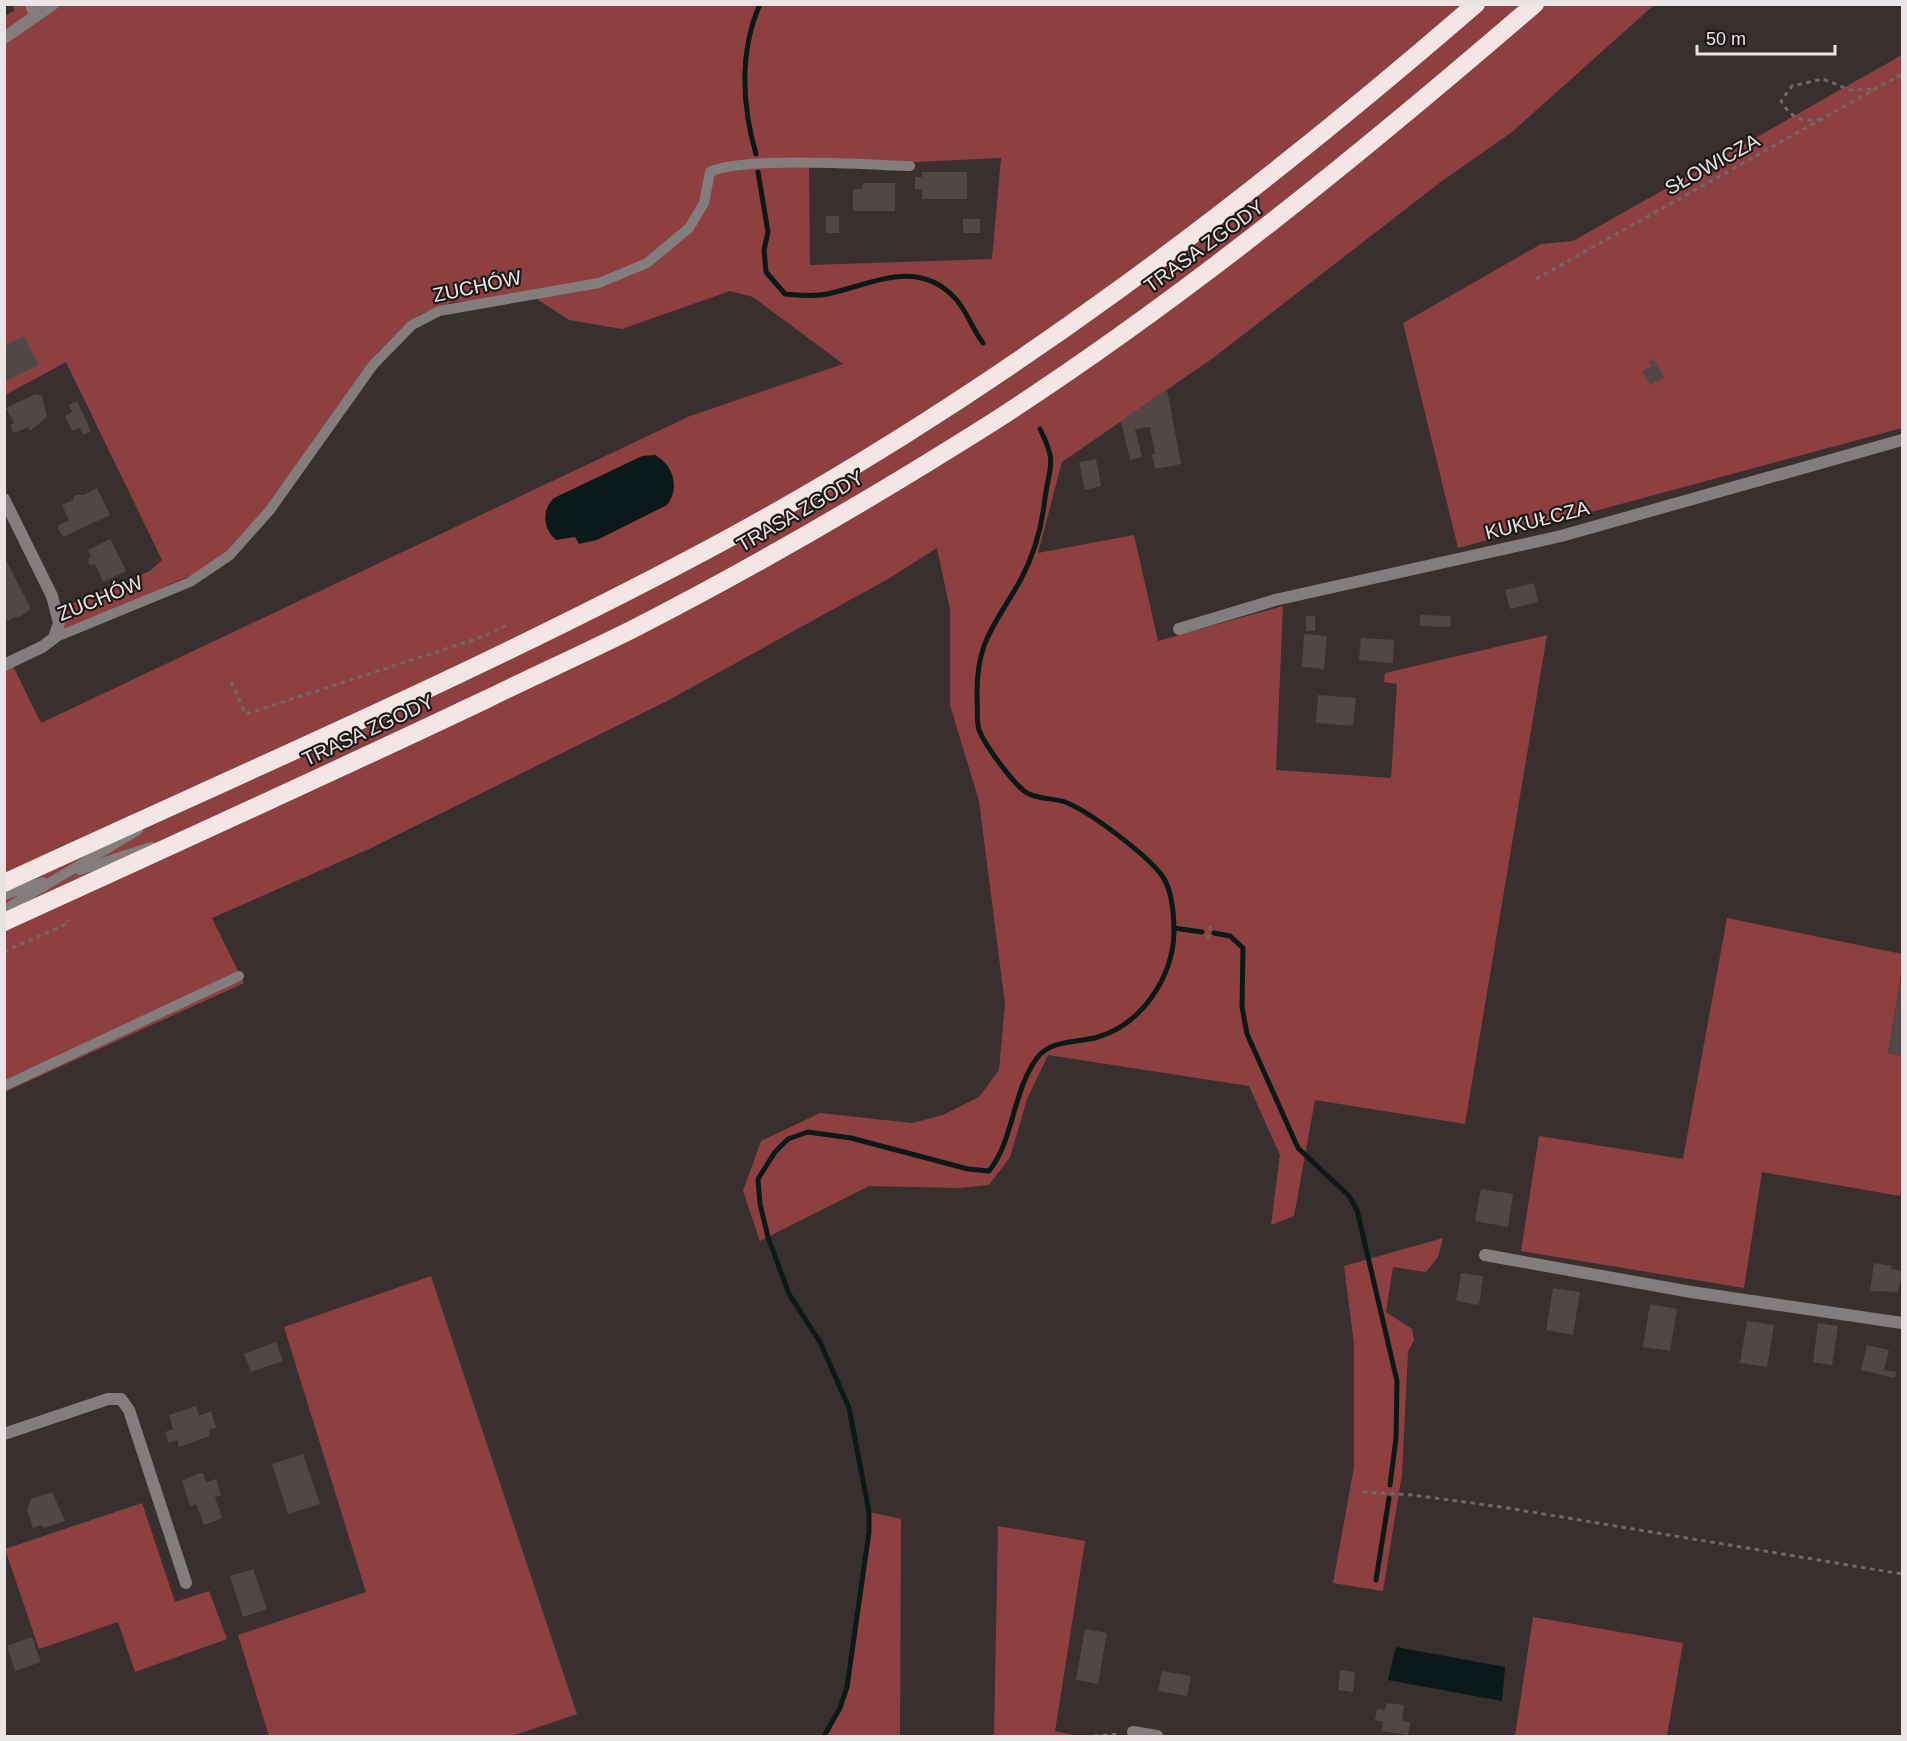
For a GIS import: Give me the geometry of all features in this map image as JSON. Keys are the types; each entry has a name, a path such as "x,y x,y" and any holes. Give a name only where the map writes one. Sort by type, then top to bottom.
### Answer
{"highway":[{"name":"TRASA ZGODY","path":"4,882 613,598 731,537 891,442 1060,333 1158,261 1357,107 1476,4"},
{"name":"TRASA ZGODY","path":"4,922 217,825 632,630 777,550 966,438 1180,293 1288,212 1381,137 1535,4"}],"street":[{"path":"31,4 35,17"},
{"path":"4,38 53,4"},
{"name":"KUKUŁCZA","path":"1179,629 1275,600 1561,536 1902,440"},
{"name":"ZUCHÓW","path":"4,499 57,609 59,623 54,638 42,647 4,665"},
{"path":"1485,1255 1692,1292 1902,1323"},
{"path":"4,1434 108,1399 121,1399 129,1410 186,1583"},
{"path":"1133,1732 1157,1737"}],"lane":[{"name":"ZUCHÓW","path":"54,638 190,582 230,555 270,510 373,365 412,325 439,311 599,283 647,263 689,228 704,203 710,172 719,167 764,164 910,166"},
{"path":"4,910 203,791"},
{"path":"4,895 217,825"},
{"path":"4,1086 239,976"}],"path":[{"name":"SŁOWICZA","path":"1536,279 1902,75"},
{"path":"1826,118 1803,122 1790,114 1781,101 1792,86 1823,79 1850,90 1876,89"},
{"path":"231,682 246,714 482,637 505,626 506,629"},
{"path":"4,952 68,923 68,920"},
{"path":"1209,939 1210,924"},
{"path":"1363,1492 1412,1495 1502,1507 1902,1574"},
{"path":"1094,1737 1133,1732"}],"shaded area":[{"path":"12,5 1654,5 1512,132 1442,181 1213,358 1062,462 1038,553 1134,535 1158,641 1283,606 1276,770 1391,778 1397,684 1384,682 1385,673 1547,635 1465,1124 1315,1100 1294,1216 1271,1225 1280,1155 1249,1086 1048,1055 1027,1099 1010,1157 989,1185 960,1188 869,1186 760,1241 743,1191 761,1141 820,1113 912,1123 943,1115 979,1097 999,1070 1005,1004 979,801 950,705 950,609 937,548 888,579 667,701 369,849 212,918 244,983 5,1092 5,666 11,662 41,723 690,416 843,364 753,297 730,291 622,329 569,320 534,297 453,302 420,314 378,352 285,488 223,561 63,632 66,606 150,571 162,560 66,362 5,395 4,17 15,10","holes":["1001,158 992,259 810,265 809,167"]},
{"path":"1902,55 1902,428 1458,548 1403,323 1541,244 1573,241"},
{"path":"655,455 667,465 673,478 673,492 667,505 597,540 579,544 575,537 556,540 552,536 546,525 545,514 554,498 642,456"},
{"path":"1727,918 1902,954 1902,969 1888,1053 1902,1056 1902,1183 1900,1196 1762,1172 1744,1288 1521,1251 1539,1136 1683,1159"},
{"path":"1443,1238 1438,1257 1426,1272 1393,1267 1386,1312 1412,1329 1414,1340 1408,1352 1402,1474 1383,1591 1333,1583 1354,1467 1354,1344 1344,1266"},
{"path":"431,1276 577,1714 512,1736 269,1736 238,1635 366,1592 284,1327"},
{"path":"142,1503 175,1602 209,1591 227,1639 135,1672 118,1622 39,1649 5,1549"},
{"path":"869,1512 901,1519 900,1736 824,1736 840,1708 847,1687 869,1532"},
{"path":"998,1526 1085,1541 1055,1731 1079,1736 994,1736"},
{"path":"1533,1617 1683,1643 1667,1736 1515,1736"},
{"path":"1396,1647 1505,1667 1502,1701 1388,1680"}],"building":[{"path":"922,172 967,172 967,199 922,199 922,189 915,189 915,177 922,177"},
{"path":"863,183 895,183 895,211 853,211 853,189 862,189"},
{"path":"826,216 839,216 839,233 826,233"},
{"path":"963,219 980,219 980,233 963,233"},
{"path":"24,336 39,365 4,382 4,346"},
{"path":"1653,359 1664,377 1650,385 1642,372 1651,366 1648,362"},
{"path":"1167,389 1181,464 1155,469 1150,427 1135,429 1142,457 1130,460 1121,421"},
{"path":"36,394 42,396 47,417 30,431 28,427 14,433 10,425 14,423 6,408"},
{"path":"77,401 91,431 83,435 80,428 72,431 65,416 72,412 69,405"},
{"path":"1096,459 1101,486 1085,490 1079,462"},
{"path":"97,488 110,515 63,537 57,526 69,520 62,505 73,500 75,495 84,495"},
{"path":"110,539 126,571 103,582 95,564 89,565 88,559 91,557 88,550"},
{"path":"4,556 31,609 18,618 17,616 7,621 4,616"},
{"path":"1534,583 1538,602 1510,609 1505,590"},
{"path":"1420,615 1451,616 1450,627 1420,626"},
{"path":"1306,616 1315,616 1315,631 1306,631"},
{"path":"1304,634 1327,636 1324,669 1302,667"},
{"path":"1361,638 1394,640 1393,663 1359,660"},
{"path":"1318,695 1356,698 1353,726 1316,723"},
{"path":"1900,981 1902,981 1902,1056 1888,1053"},
{"path":"1481,1189 1513,1194 1508,1227 1475,1221"},
{"path":"1874,1263 1892,1266 1891,1269 1902,1271 1898,1292 1870,1291"},
{"path":"1461,1273 1483,1276 1479,1305 1456,1301"},
{"path":"1553,1288 1580,1292 1573,1335 1546,1330"},
{"path":"1650,1304 1677,1309 1670,1351 1643,1347"},
{"path":"1747,1321 1774,1325 1767,1367 1740,1363"},
{"path":"1818,1323 1838,1326 1832,1365 1813,1362"},
{"path":"276,1342 283,1361 251,1372 244,1354"},
{"path":"1867,1345 1889,1350 1884,1370 1896,1372 1895,1378 1861,1370"},
{"path":"196,1406 199,1416 211,1411 216,1428 209,1430 210,1436 179,1447 177,1440 169,1443 165,1432 173,1429 169,1415"},
{"path":"303,1454 320,1504 288,1514 272,1464"},
{"path":"203,1473 206,1482 216,1479 221,1495 215,1497 222,1518 204,1525 196,1504 190,1506 182,1481"},
{"path":"52,1492 65,1521 43,1528 42,1525 33,1528 27,1510 31,1499"},
{"path":"253,1569 267,1609 243,1617 230,1576"},
{"path":"1085,1629 1107,1633 1098,1684 1076,1680"},
{"path":"32,1637 41,1662 15,1671 7,1646"},
{"path":"1340,1670 1355,1672 1353,1692 1338,1690"},
{"path":"1162,1671 1191,1676 1187,1696 1158,1691"},
{"path":"1387,1703 1404,1705 1402,1721 1410,1722 1408,1735 1382,1731 1383,1722 1375,1720 1377,1709 1385,1710"}],"waterway":[{"path":"756,154 748,117 745,79 749,41 760,4"},
{"path":"758,172 768,232 764,250 766,272 785,294 822,295 892,277 923,278 938,285 958,301 983,343"},
{"path":"824,1736 840,1708 847,1687 869,1532 869,1512 849,1408 820,1342 789,1294 768,1237 760,1204 758,1179 775,1152 788,1139 808,1132 851,1138 968,1169 989,1171 1004,1145 1022,1086 1037,1058 1057,1045 1098,1037 1114,1031 1128,1021 1141,1010 1161,982 1172,949 1174,918 1167,886 1160,873 1129,844 1088,814 1065,802 1033,796 1024,791 999,763 979,730 978,677 984,646 1026,569 1042,519 1051,464 1049,449 1040,429"},
{"path":"1174,928 1202,932"},
{"path":"1214,933 1230,936 1243,948 1242,1007 1247,1034 1298,1148 1349,1196 1357,1210 1397,1381 1396,1438 1390,1485"},
{"path":"1376,1580 1389,1498"}]}
